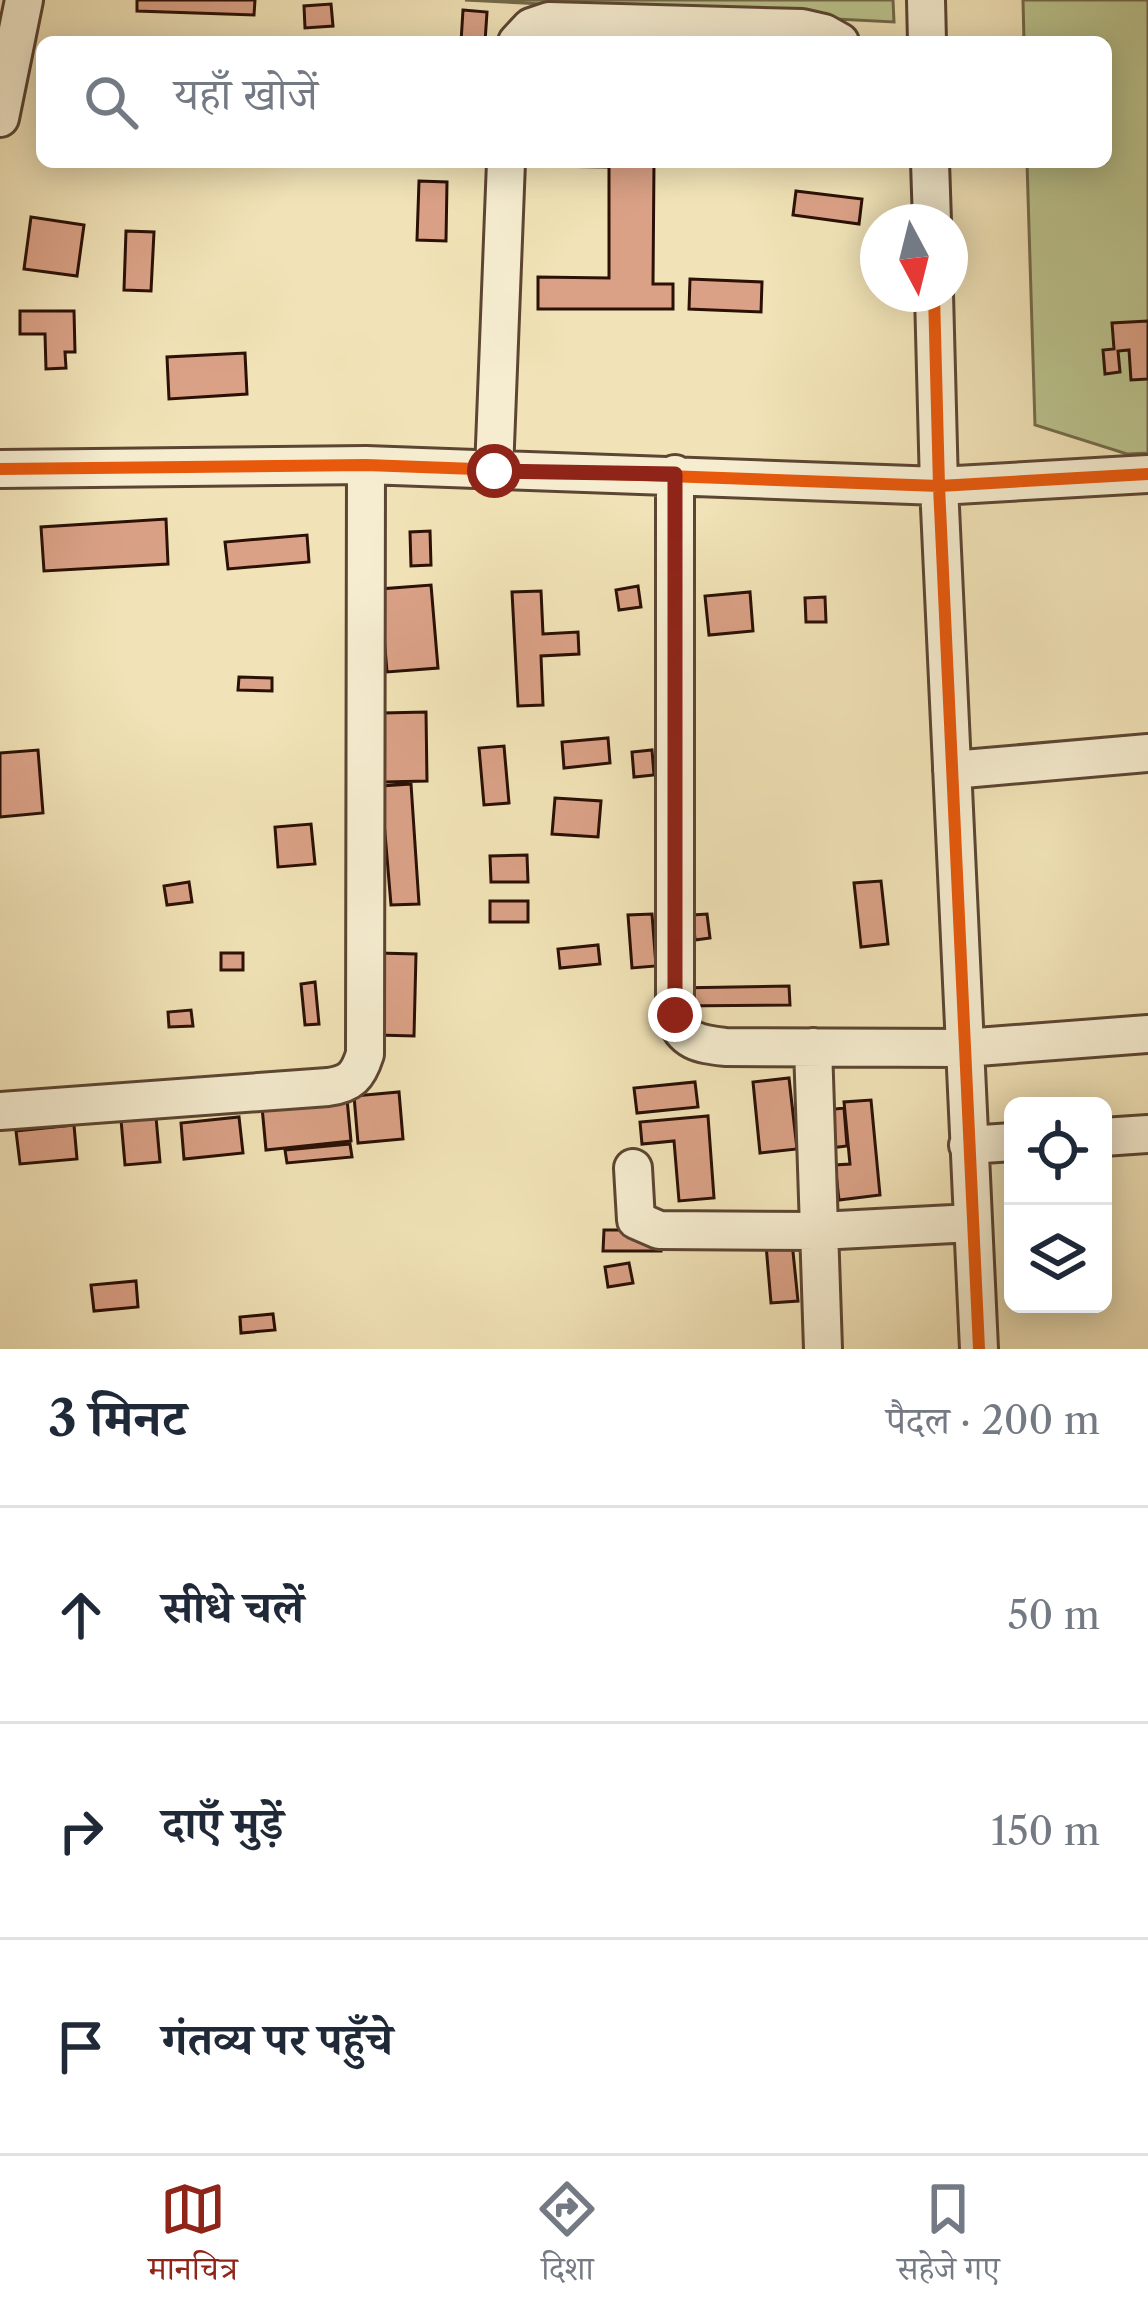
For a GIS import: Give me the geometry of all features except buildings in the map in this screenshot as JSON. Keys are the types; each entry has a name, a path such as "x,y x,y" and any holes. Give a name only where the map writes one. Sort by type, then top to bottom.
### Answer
{"street":[{"path":"0,118 24,0"},
{"path":"926,0 927,36"},
{"path":"523,36 531,27 549,21 802,28 829,36"},
{"path":"494,471 506,168"},
{"path":"930,168 931,204"},
{"path":"934,312 979,1349"},
{"path":"0,1111 328,1088 347,1084 359,1073 365,1054 366,465"},
{"path":"0,469 366,465 939,485 1148,474"},
{"path":"675,474 675,1015 679,1031 695,1043 725,1047 964,1048 1148,1034"},
{"path":"952,770 1148,752"},
{"path":"813,1047 823,1349"},
{"path":"1112,1136 1148,1134"},
{"path":"968,1145 1004,1143"},
{"path":"633,1168 632,1205 636,1220 645,1226 819,1231 973,1223"}],"green space":[{"path":"465,0 893,0 894,22"},
{"path":"1023,0 1148,0 1148,453 1127,454 1035,425 1027,168 1112,168 1112,36 1024,36"}],"cycle path":[{"path":"934,312 979,1349"},
{"path":"0,469 366,465 939,486 1148,474"}],"route":[{"path":"494,471 675,474 675,1015"}]}
